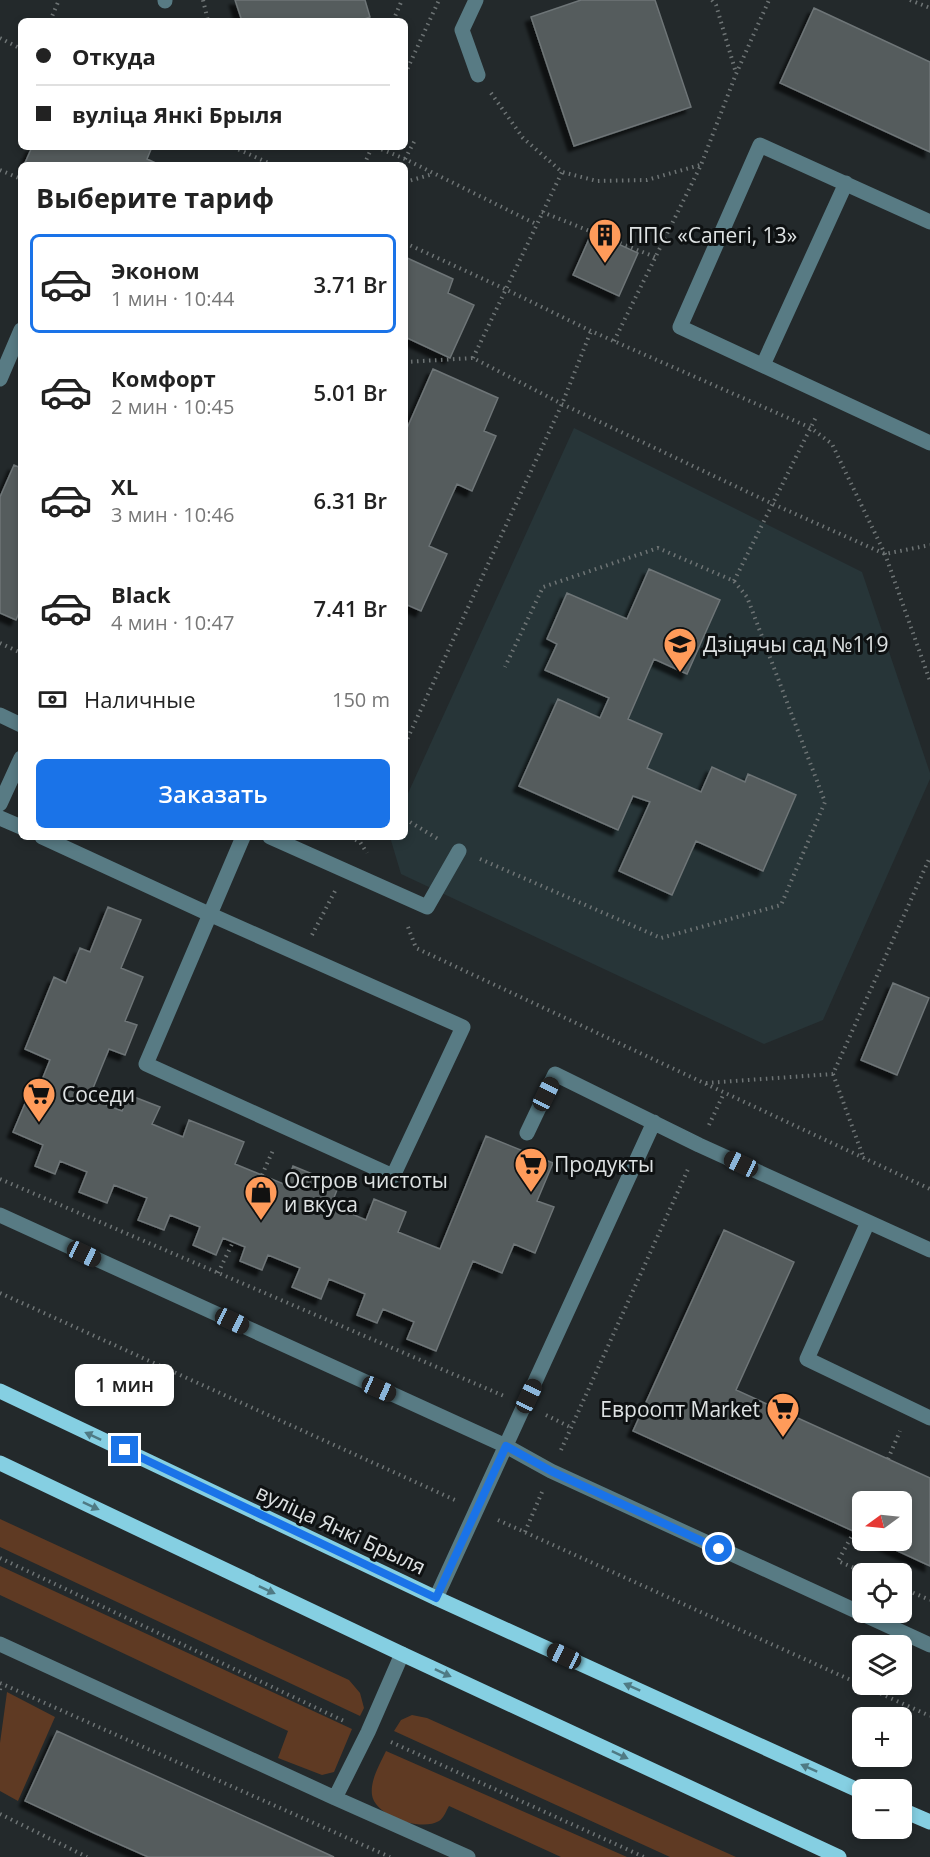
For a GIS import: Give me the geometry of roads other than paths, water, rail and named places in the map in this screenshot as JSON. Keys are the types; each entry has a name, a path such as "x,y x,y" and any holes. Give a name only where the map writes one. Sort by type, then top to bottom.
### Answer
{"main road":[{"name":"вуліца Янкі Брыля","path":"0,1391 436,1598 852,1787"},
{"path":"0,1463 402,1654 839,1857"},
{"path":"912,1814 930,1822"}],"lane":[{"path":"476,0 462,30 478,75"},
{"path":"930,222 760,146 680,327 930,443"},
{"path":"763,365 846,183"},
{"path":"0,379 18,337"},
{"path":"0,715 18,724"},
{"path":"0,804 18,765"},
{"path":"0,818 18,826"},
{"path":"48,840 208,914 463,1027 393,1176 146,1064 208,914 242,840"},
{"path":"277,840 426,907 459,851"},
{"path":"527,1133 555,1074 699,1145 930,1250"},
{"path":"436,1598 654,1122"},
{"path":"0,1215 506,1446 551,1471 930,1646"},
{"path":"868,1222 807,1359 930,1418"},
{"path":"0,1644 468,1857"},
{"path":"335,1798 368,1732 402,1654"}],"place":[{"name":"ППС «Сапегі, 13»","path":"605,264"},
{"name":"Дзіцячы сад №119","path":"680,673"},
{"name":"Соседи","path":"39,1123"},
{"name":"Продукты","path":"531,1193"},
{"name":"Остров чистоты и вкуса","path":"261,1221"},
{"name":"Евроопт Market","path":"783,1438"}]}
